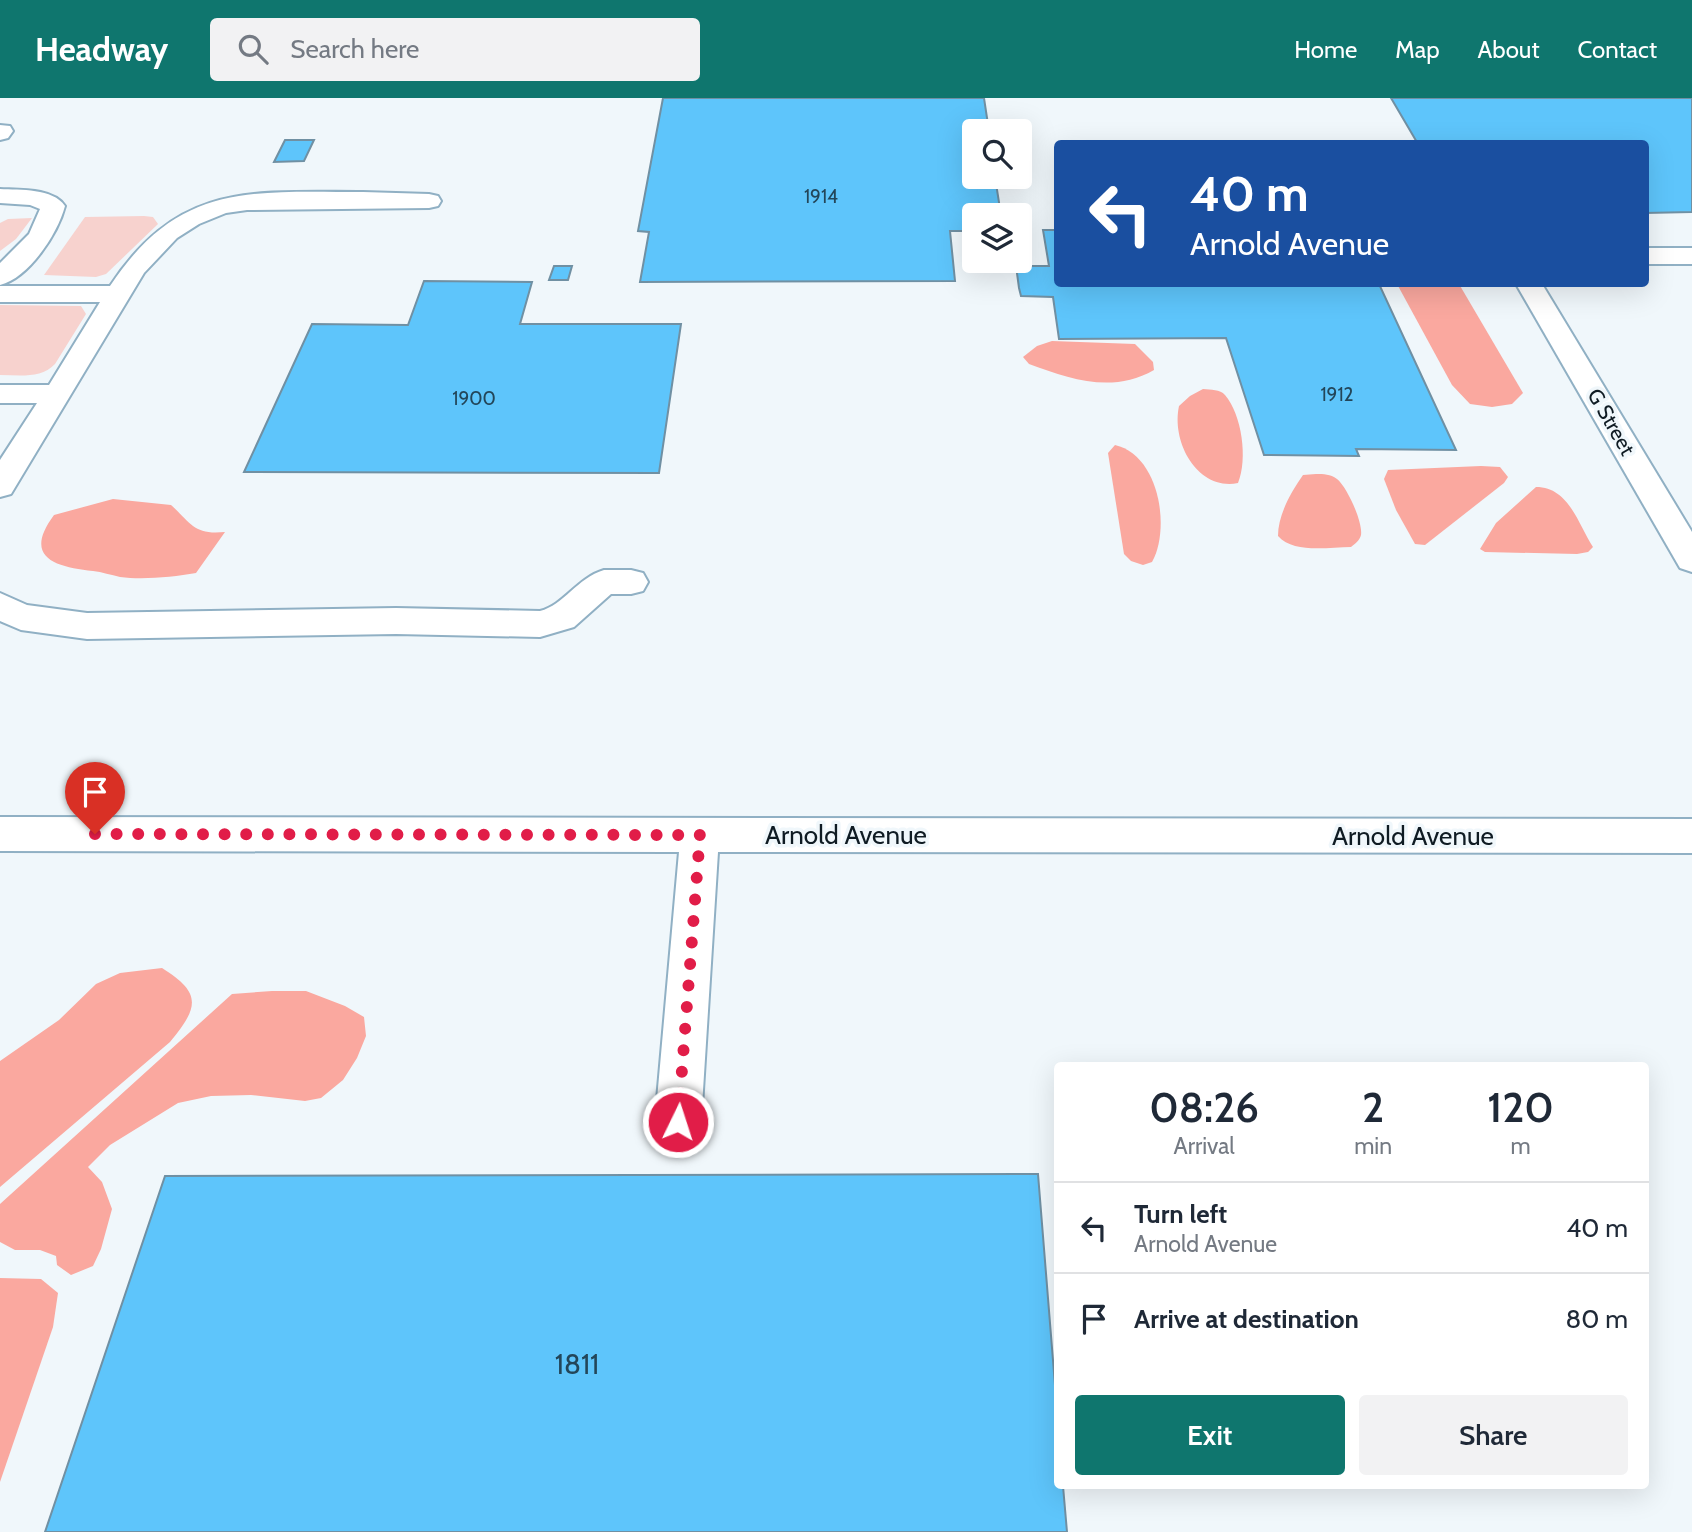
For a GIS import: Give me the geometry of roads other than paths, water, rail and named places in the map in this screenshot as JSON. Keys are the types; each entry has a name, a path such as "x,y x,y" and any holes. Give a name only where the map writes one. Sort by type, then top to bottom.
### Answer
{"street":[{"path":"0,196 34,198 53,206 49,224 19,260 0,277"},
{"path":"0,486 134,267 174,226 218,208 248,202 358,199 429,201"},
{"path":"1649,256 1692,256"},
{"name":"G Street","path":"1531,287 1692,560"},
{"path":"0,295 117,294"},
{"path":"0,394 57,394"},
{"path":"0,606 22,617 87,626 396,621 540,624 562,618 584,596 604,582 631,582"},
{"path":"678,1122 700,835"},
{"name":"Arnold Avenue","path":"4,837 1692,836"}]}
